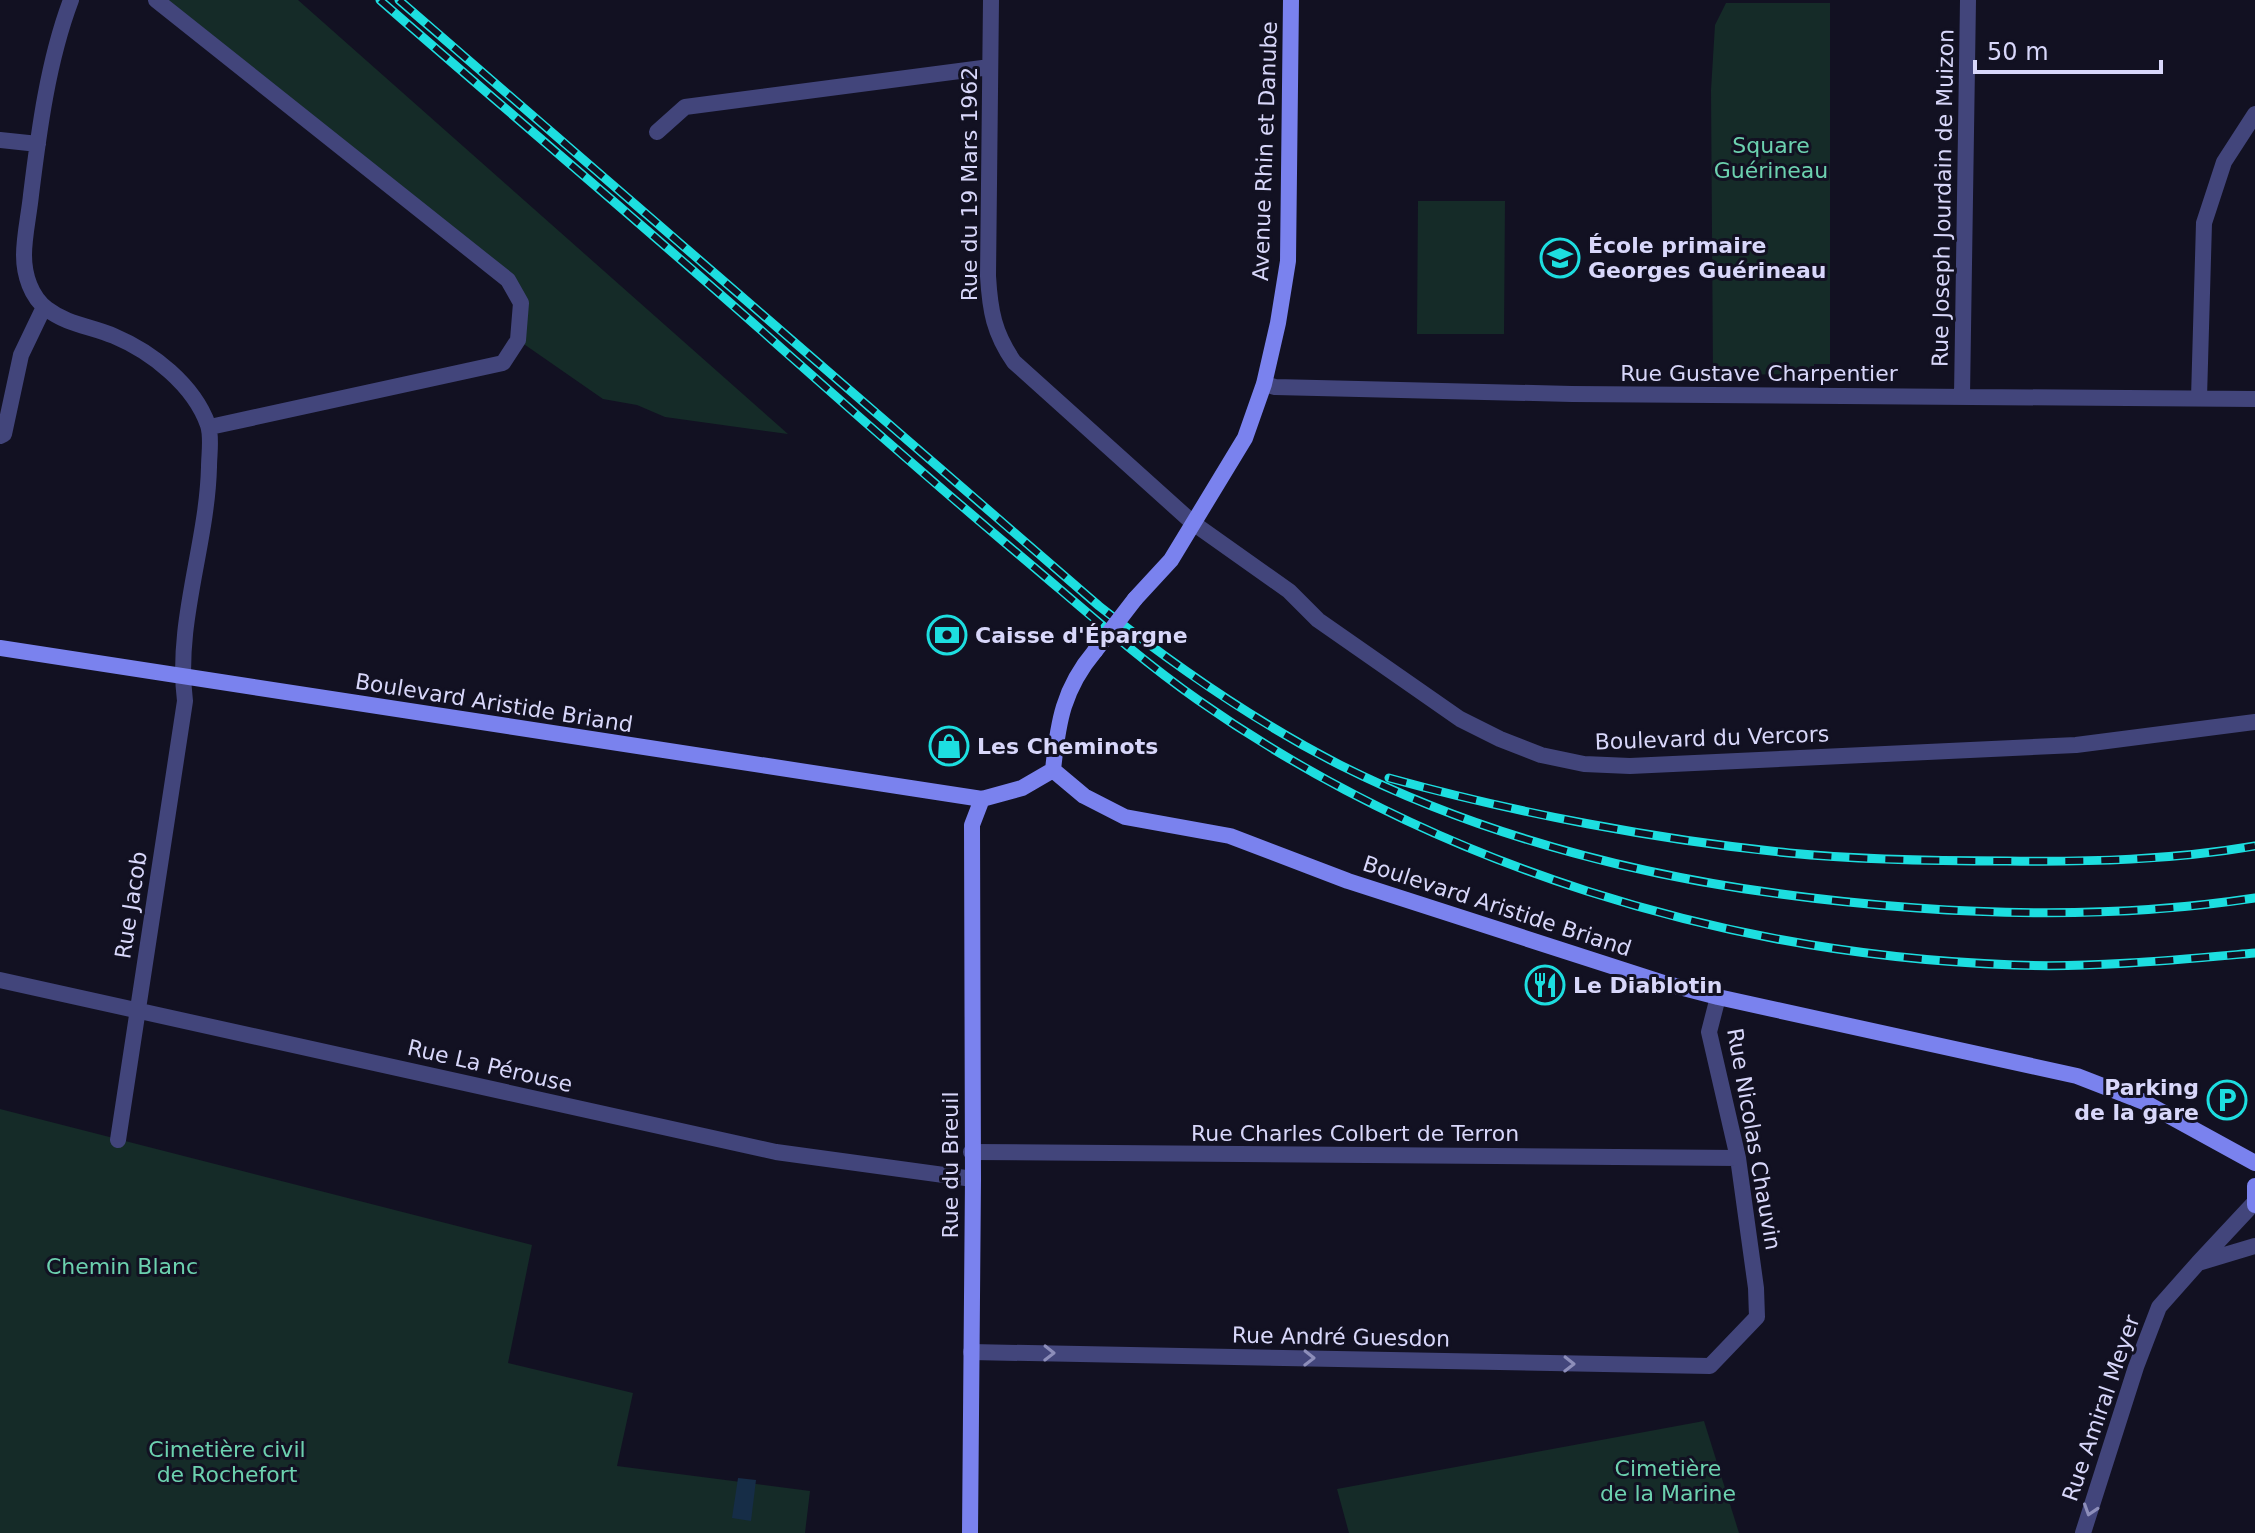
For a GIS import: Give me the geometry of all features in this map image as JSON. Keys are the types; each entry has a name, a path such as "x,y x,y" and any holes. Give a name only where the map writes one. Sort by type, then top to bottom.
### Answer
{"street":[{"path":"71,0 59,31 38,144 24,257 30,288 44,307 68,323 114,336 158,362 193,396 210,427 503,363 518,340 521,303 508,280 156,0"},
{"name":"Rue du 19 Mars 1962","path":"991,0 988,276 990,311 1000,342 1014,362 1193,523"},
{"name":"Avenue Rhin et Danube","path":"1053,770 1062,709 1070,686 1135,599 1171,560 1245,438 1264,384 1288,261 1291,0"},
{"name":"Rue Joseph Jourdain de Muizon","path":"1962,396 1968,0"},
{"path":"657,132 685,107 990,67"},
{"path":"2199,398 2204,223 2224,162 2255,114"},
{"path":"0,140 38,144"},
{"path":"0,436 4,434 21,355 44,307"},
{"name":"Rue Gustave Charpentier","path":"1264,384 1275,387 1572,394 2255,399"},
{"name":"Rue Jacob","path":"118,1140 185,701 182,676 185,638 208,499 210,427"},
{"name":"Boulevard du Vercors","path":"1193,523 1289,591 1318,620 1460,719 1541,755 1584,764 1630,766 2076,745 2255,722"},
{"name":"Boulevard Aristide Briand","path":"0,648 982,799"},
{"path":"982,799 1022,788 1053,770"},
{"name":"Boulevard Aristide Briand","path":"1053,770 1084,796 1125,817 1230,836 1363,886 1664,983 2077,1076 2144,1102 2255,1163"},
{"name":"Rue du Breuil","path":"970,1533 972,825 982,799"},
{"name":"Rue La Pérouse","path":"0,980 776,1152 973,1179"},
{"name":"Rue Nicolas Chauvin","path":"1710,1366 1757,1317 1756,1288 1738,1158 1709,1032 1718,997"},
{"name":"Rue Charles Colbert de Terron","path":"971,1152 1738,1158"},
{"path":"2255,1186 2255,1204"},
{"name":"Rue Amiral Meyer","path":"2083,1533 2159,1307 2255,1204"},
{"path":"2198,1263 2255,1246"},
{"name":"Rue André Guesdon","path":"971,1352 1710,1366"}],"green space":[{"path":"156,0 298,0 788,434 665,417 637,405 603,399 518,340 521,303 508,280"},
{"name":"Square Guérineau","path":"1726,3 1830,3 1830,364 1814,364 1814,374 1713,375 1711,90 1715,25"},
{"path":"1418,201 1505,201 1504,334 1417,334"},
{"name":"Chemin Blanc","path":"0,1109 532,1245 508,1363 633,1393 617,1466 810,1491 805,1533 0,1533"},
{"name":"Cimetière de la Marine","path":"1704,1421 1739,1533 1349,1533 1337,1489"}],"water":[{"path":"738,1478 756,1480 751,1521 732,1518"}],"railway":[{"path":"380,0 932,481 1136,653 1198,700 1289,759 1385,810 1484,854 1587,891 1692,921 1798,943 1906,958 2044,966 2165,961 2255,953"},
{"path":"399,0 1099,606 1216,692 1340,765 1408,796 1549,846 1621,865 1768,892 1917,908 2044,913 2129,911 2255,898"},
{"path":"1389,778 1588,824 1689,841 1816,855 1870,859 2069,861 2162,857 2255,846"}],"place":[{"name":"École primaire Georges Guérineau","path":"1560,258"},
{"name":"Caisse d'Épargne","path":"947,635"},
{"name":"Les Cheminots","path":"949,746"},
{"name":"Le Diablotin","path":"1545,985"},
{"name":"Parking de la gare","path":"2227,1100"}],"park label":[{"name":"Cimetière civil de Rochefort","path":"227,1462"}]}
